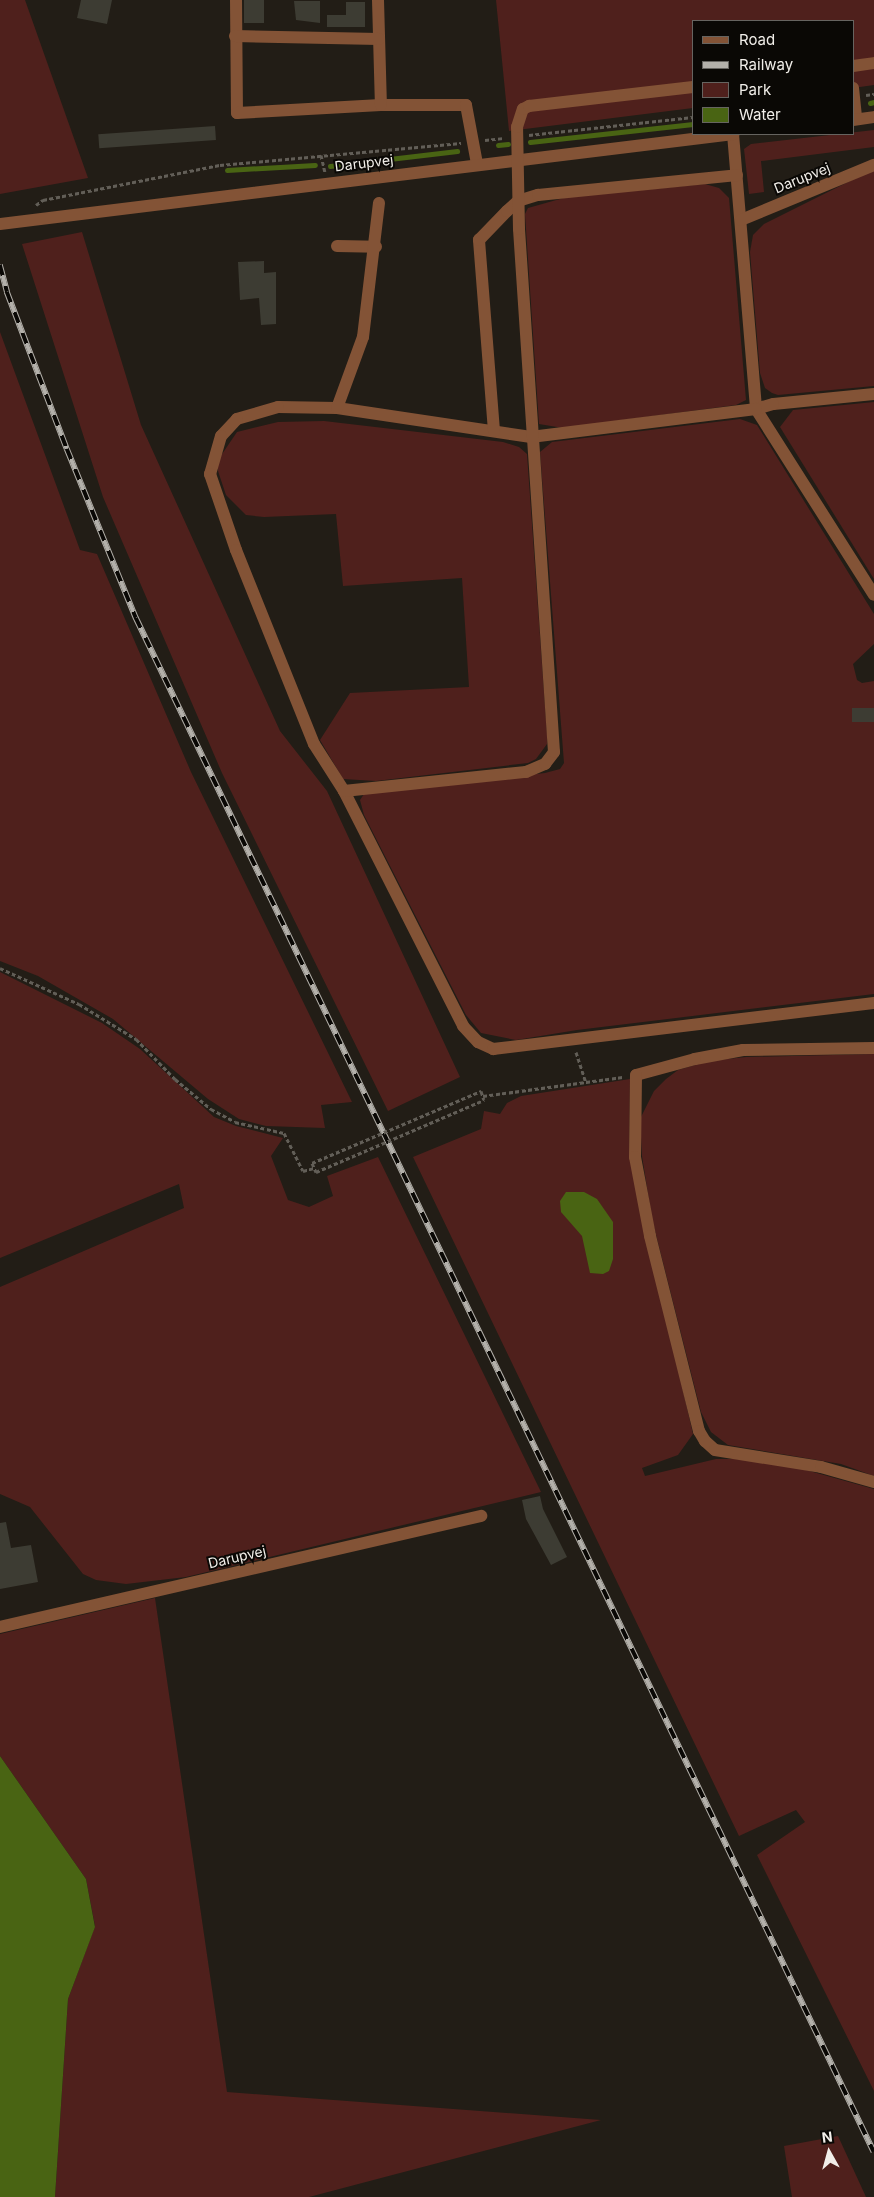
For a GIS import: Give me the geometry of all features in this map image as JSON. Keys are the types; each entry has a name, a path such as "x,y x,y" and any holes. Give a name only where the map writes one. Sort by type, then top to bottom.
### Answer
{"street":[{"path":"236,0 237,113 381,105 466,105 477,164"},
{"path":"378,0 381,105"},
{"path":"235,36 379,39"},
{"path":"854,66 874,63"},
{"path":"344,791 526,772 545,764 554,752 531,437 518,201 516,137 519,116 529,106 692,87"},
{"path":"854,104 855,119 874,117"},
{"name":"Darupvej","path":"0,224 27,215 720,135"},
{"path":"729,135 741,220 756,409 874,595"},
{"name":"Darupvej","path":"741,220 874,165"},
{"path":"494,431 479,240 518,201 538,195 622,185 736,175"},
{"path":"337,408 363,337 376,247 380,203"},
{"path":"337,246 376,247"},
{"path":"874,394 773,404 756,409 531,437 337,408 278,407 237,419 221,436 210,474 236,550 314,744 344,791 463,1026 478,1042 493,1049 874,1003"},
{"path":"874,1048 743,1050 695,1059 636,1075 635,1157 650,1236 700,1431 705,1441 716,1450 821,1467 874,1482"},
{"name":"Darupvej","path":"0,1627 481,1516"}],"path":[{"path":"27,215 42,200 220,165 472,142 692,117"},
{"path":"0,968 79,1004 136,1039 211,1108 235,1122 284,1133 303,1170 314,1168"},
{"path":"572,1039 586,1082"},
{"path":"483,1098 480,1091 312,1163 316,1172 483,1098 636,1075"}],"green space":[{"path":"0,0 25,0 88,178 0,194"},
{"path":"496,0 874,0 874,85 854,88 854,20 692,20 692,108 509,131"},
{"path":"874,130 874,147 761,161 764,192 749,194 744,149 751,144 830,135 854,135 854,132"},
{"path":"874,169 874,386 778,395 772,393 765,388 760,373 750,252 753,235 764,224"},
{"path":"705,184 719,188 729,198 746,400 736,405 563,428 539,424 525,214 528,208 567,197"},
{"path":"82,232 141,425 280,731 327,791 460,1077 388,1111 222,773 103,497 22,244"},
{"path":"0,332 80,550 97,554 191,772 352,1102 321,1105 325,1128 266,1126 239,1119 208,1099 113,1019 38,976 0,961"},
{"path":"874,402 874,579 780,427 793,410"},
{"path":"740,419 757,425 874,614 874,644 853,664 857,680 862,683 874,681 874,994 577,1030 516,1040 481,1033 466,1015 364,815 360,800 364,794 545,773 560,769 564,763 540,452 552,442"},
{"path":"324,421 503,442 519,447 527,454 547,734 547,744 536,759 528,763 376,781 343,779 320,740 350,693 469,687 462,578 343,586 336,514 264,517 246,515 226,495 218,471 218,460 237,432 278,422"},
{"path":"0,972 102,1023 140,1049 214,1117 236,1126 283,1138 271,1156 288,1200 309,1207 333,1196 327,1176 378,1157 541,1492 186,1577 126,1584 96,1580 83,1574 30,1507 0,1494 0,1287 184,1208 179,1184 0,1258"},
{"path":"874,1054 874,1476 841,1464 728,1445 711,1432 701,1412 652,1219 642,1156 640,1119 654,1091 666,1079 678,1070 709,1061 746,1057"},
{"path":"630,1079 629,1154 693,1434 678,1455 642,1468 645,1476 716,1459 736,1459 788,1465 874,1489 874,2091 757,1855 805,1822 796,1810 739,1836 413,1157 481,1129 484,1111 500,1114 507,1103 521,1096"},
{"path":"155,1598 227,2092 601,2120 309,2197 55,2197 68,1999 95,1926 86,1879 0,1756 0,1634"},
{"path":"838,2136 866,2197 792,2197 784,2146"}],"water":[{"path":"566,1192 584,1192 597,1199 613,1222 613,1259 609,1271 603,1274 590,1273 582,1236 561,1212 560,1201"},
{"path":"0,1756 86,1879 95,1927 68,1999 55,2197 0,2197"}],"building":[{"path":"81,0 112,0 107,24 77,18"},
{"path":"244,0 264,0 264,23 244,23"},
{"path":"294,1 320,1 320,23 296,20"},
{"path":"346,2 365,2 365,27 327,27 327,15 346,15"},
{"path":"215,126 216,140 99,148 98,134"},
{"path":"264,261 264,273 276,272 276,324 261,325 259,298 240,300 238,262"},
{"path":"852,708 874,708 874,722 852,722"},
{"path":"540,1496 543,1509 567,1557 551,1565 526,1519 522,1500"},
{"path":"6,1522 11,1548 31,1545 38,1582 0,1589 0,1523"}],"waterway":[{"path":"870,103 874,102"},
{"path":"530,142 692,124"},
{"path":"498,145 508,144"},
{"path":"330,166 457,151"},
{"path":"227,170 315,165"}],"railway":[{"path":"0,265 7,292 67,449 136,618 874,2152"}]}
